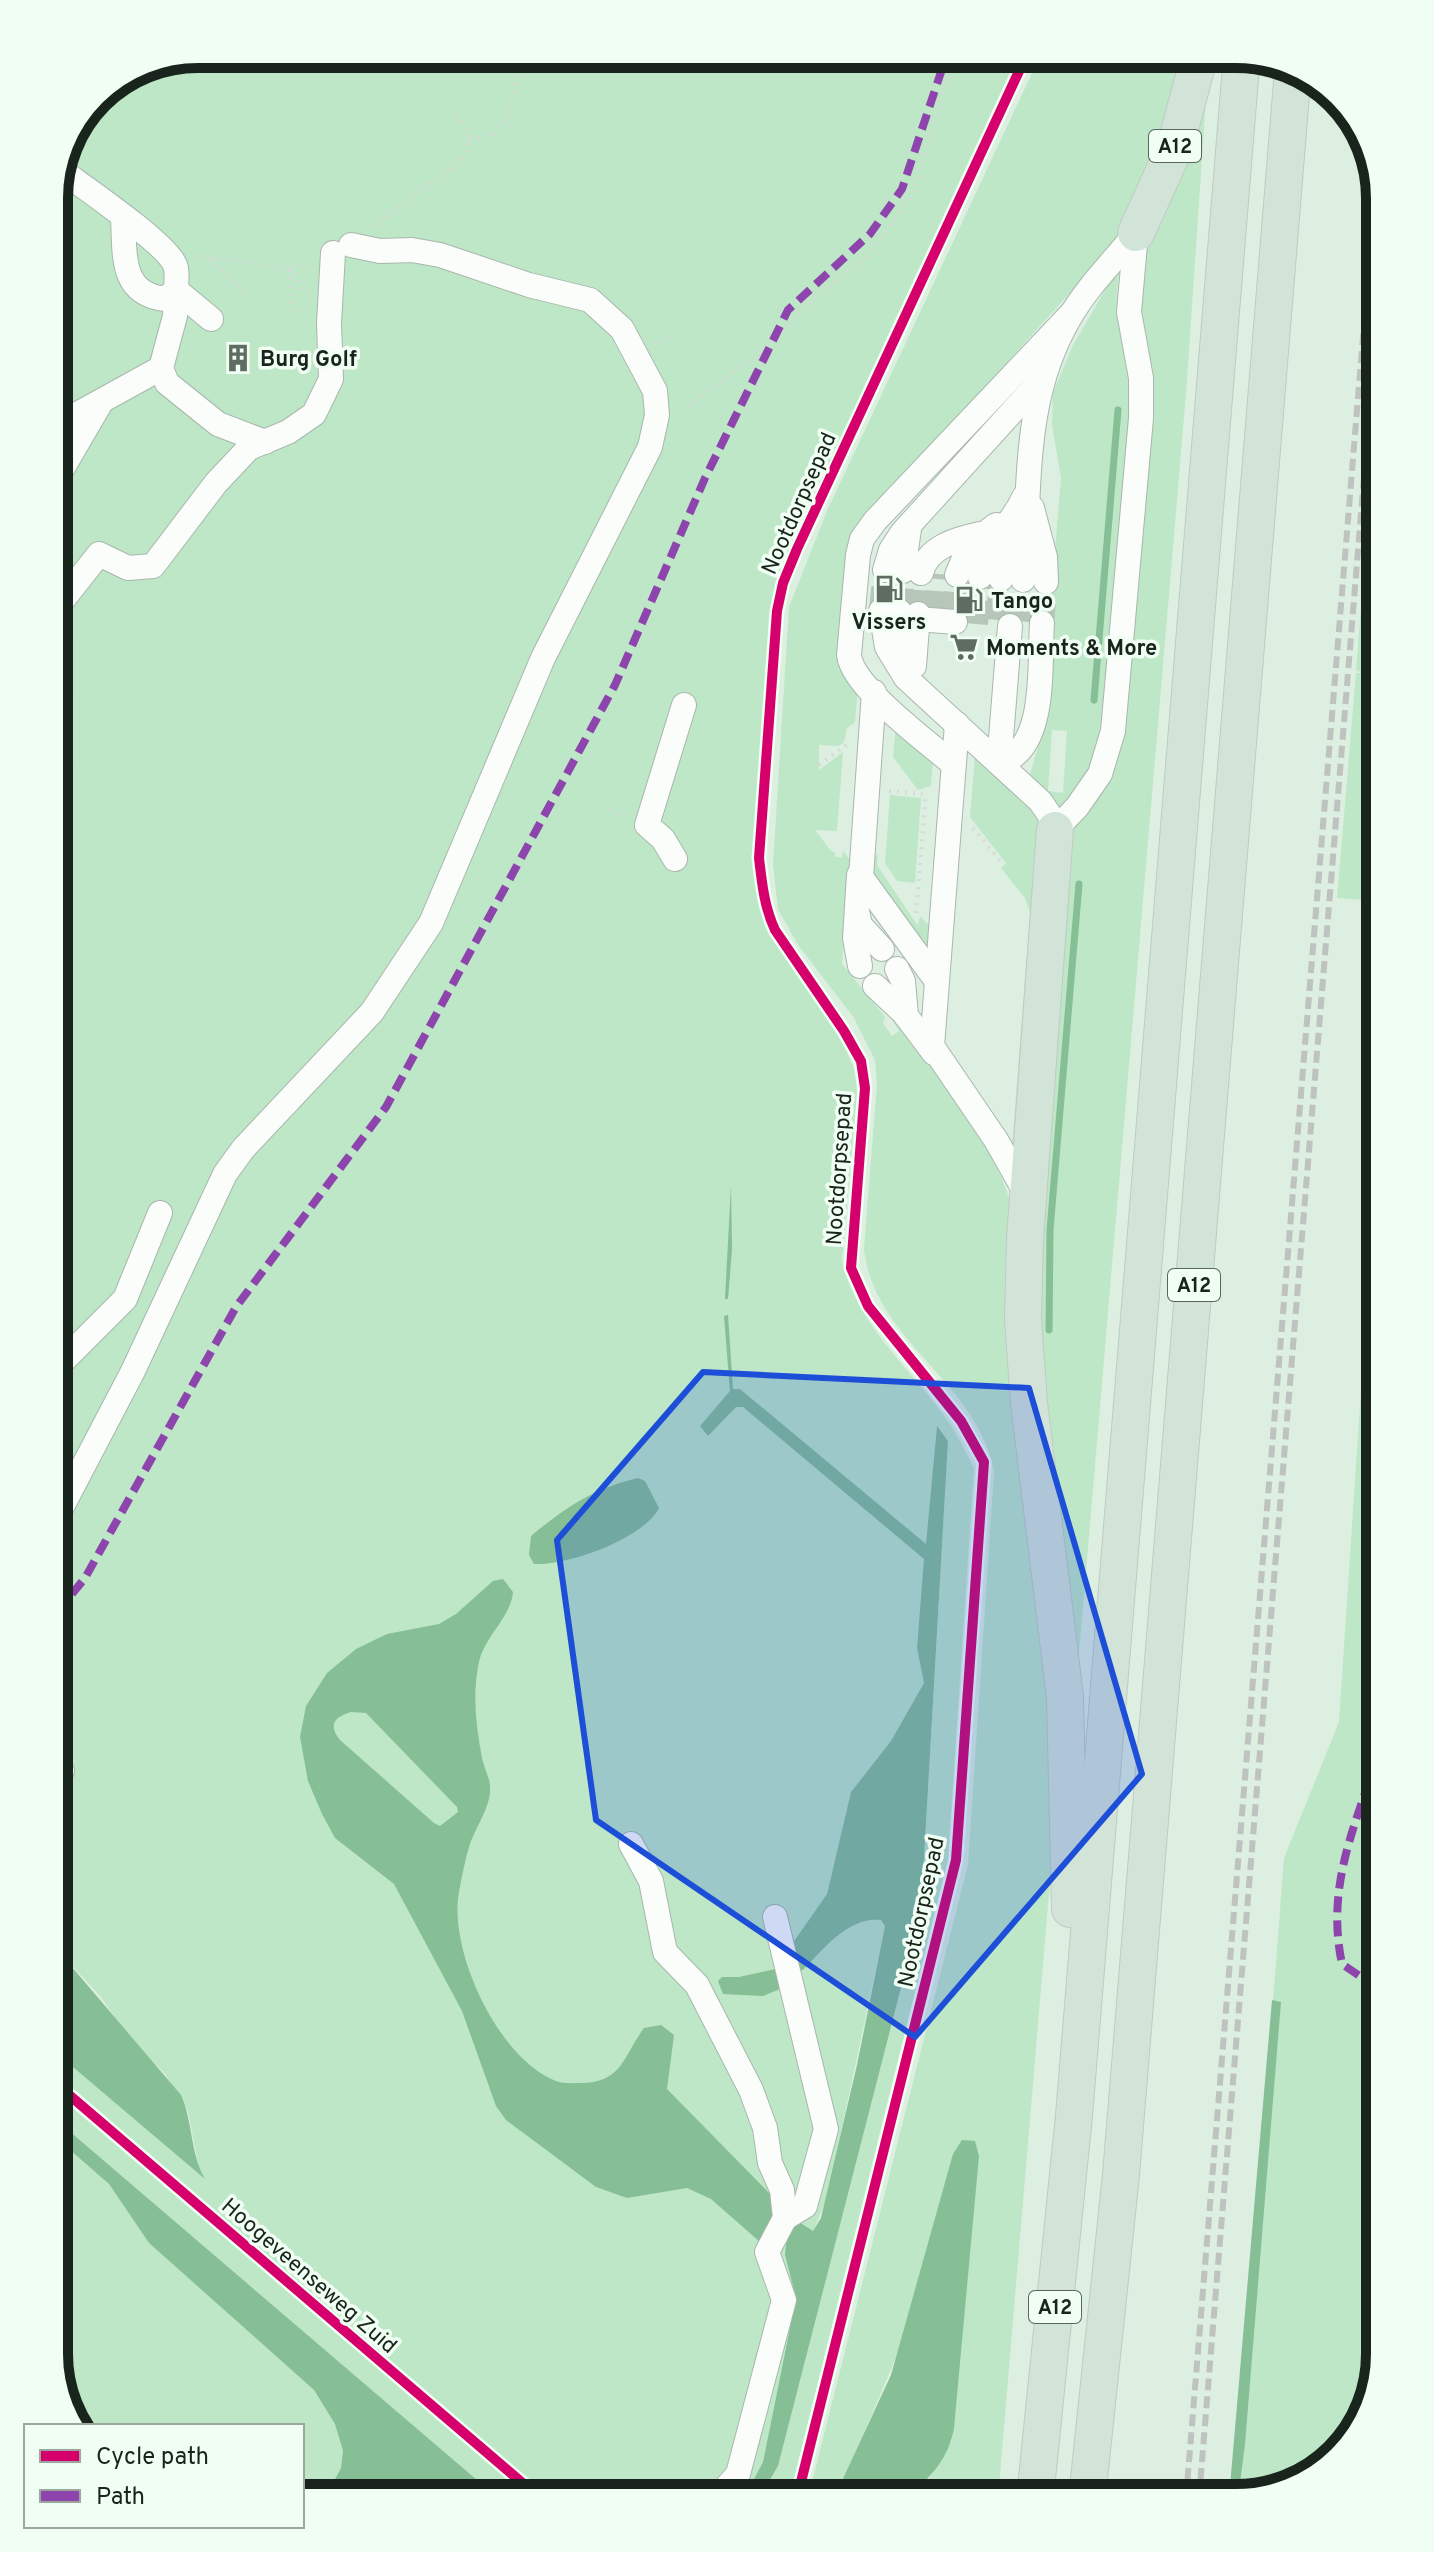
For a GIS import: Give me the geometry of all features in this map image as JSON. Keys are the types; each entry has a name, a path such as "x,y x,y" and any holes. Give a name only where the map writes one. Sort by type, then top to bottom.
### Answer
{"highway":[{"name":"A12","path":"1136,233 1175,147 1196,68"},
{"name":"A12","path":"1036,2484 1074,2116 1241,68"},
{"name":"A12","path":"1088,2484 1129,2083 1292,80"},
{"name":"A12","path":"1055,830 1028,1197 1025,1354 1066,1712 1074,2116"}],"lane":[{"path":"70,177 166,252 176,266 175,316 161,368 167,383 218,424 265,442"},
{"path":"123,218 125,257 133,287 147,297 165,299 176,290"},
{"name":"A12","path":"953,764 854,672 849,658 857,561 865,535 1071,314 1136,233"},
{"name":"A12","path":"1055,830 1077,807 1100,774 1116,714 1141,418 1141,378 1129,312 1136,233"},
{"path":"68,593 99,554 128,568 153,566 216,483 249,448 288,432 314,414 331,379 329,323 342,249 412,250 440,255 529,285 590,300 622,329 655,391 657,415 650,447 543,658 431,923 372,1012 243,1149 225,1174 133,1371 68,1495"},
{"path":"176,290 211,319"},
{"name":"A12","path":"962,576 1015,514 1026,483 1032,423 1042,380 1071,314"},
{"path":"68,420 161,368"},
{"name":"A12","path":"1026,483 1043,545 962,576 894,544 1042,380"},
{"path":"68,464 100,404"},
{"name":"A12","path":"962,576 1026,483"},
{"path":"982,533 963,554 962,576 927,559 939,549 982,533 1015,514"},
{"path":"913,685 928,617 887,647 900,671 913,685 1046,808 1055,830"},
{"path":"999,763 1022,750 1033,731 1015,625"},
{"path":"860,966 855,951 857,904 874,692"},
{"path":"675,859 663,839 647,825 684,705"},
{"path":"940,1062 931,1038 957,724"},
{"path":"860,861 865,887 936,980"},
{"path":"857,904 858,922 882,949"},
{"path":"897,969 903,981 906,1016"},
{"path":"875,986 906,1016 940,1062 996,1140 1028,1197"},
{"path":"68,1356 125,1299 160,1213"},
{"path":"631,1844 651,1881 665,1952 697,1985 751,2090 765,2128 770,2163 782,2190 785,2218"},
{"path":"729,2484 738,2474 758,2411 765,2367 784,2300 767,2252 785,2218 805,2206 826,2129 775,1917"}],"path":[{"path":"470,139 495,134 506,120 519,68"},
{"path":"657,415 690,405 721,382 771,343 818,295 867,256 915,187 951,68"},
{"path":"166,252 289,268 311,263 342,249 453,171 465,156 470,139 465,123 451,110"},
{"path":"207,258 250,299"},
{"path":"289,268 294,317"},
{"path":"819,765 848,744"},
{"path":"886,806 888,777"},
{"path":"907,904 916,918 926,794"}],"highlighted area":[{"path":"703,1372 1029,1388 1142,1774 915,2037 596,1820 557,1540"}],"shaded area":[{"path":"1014,68 778,578 771,612 755,875 769,932 836,1026 854,1068 857,1093 842,1260 849,1284 873,1327 950,1424 974,1468 948,1859 792,2484 767,2484 778,2466 921,1910 948,1441 937,1427 917,1647 924,1683 891,1741 851,1792 827,1894 794,1941 803,1970 838,1936 858,1923 882,1920 885,1926 827,2198 813,2232 785,2255 796,2298 763,2462 751,2484 482,2484 68,2130 68,2063 200,2174 188,2111 165,2074 127,2036 101,1997 68,1961 68,189 72,164 81,140 112,100 133,85 181,69"},
{"path":"1034,68 1179,68 1172,103 1127,230 873,510 855,722 847,728 844,742 839,746 819,745 819,770 843,752 837,831 815,830 835,852 835,857 842,857 843,851 852,862 842,964 885,1017 883,1023 892,1036 899,1031 891,1018 897,1019 947,1084 991,1154 1011,1204 1046,1596 1056,1811 999,2484 923,2484 952,2440 979,2151 891,2369 841,2484 812,2484 968,1864 994,1472 984,1441 968,1412 905,1335 886,1309 871,1280 864,1248 877,1084 875,1060 854,1018 798,945 778,909 773,865 789,607 827,511"},
{"path":"1207,84 1186,394 1075,1701 1032,1355 1071,833 1100,792 1144,265 1152,223"},
{"path":"1119,266 1116,309 1132,379 1109,705 1095,764 1071,799 1058,809 1030,775 1039,743 1061,478 1052,425 1053,393 1072,347","holes":["1052,730 1067,731 1063,793 1048,791"]},
{"path":"1366,545 1366,900 1337,898 1356,673 1362,673 1356,670"},
{"path":"896,725 933,759 931,786 918,790 893,757"},
{"path":"975,755 1042,819 1022,1159 1012,1146 1030,913 1025,898 1001,868 1006,863 970,817"},
{"path":"890,795 921,798 915,883 897,881 885,863"},
{"path":"878,854 877,865 918,926 920,916 929,926 927,949 876,887 868,862"},
{"path":"731,1186 732,1249 728,1299 725,1299"},
{"path":"728,1315 733,1389 740,1389 926,1544 937,1426 948,1441 921,1910 778,2466 767,2484 751,2484 763,2462 796,2298 785,2255 787,2236 799,2222 813,2231 821,2218 857,2065 885,1926 881,1920 858,1923 838,1936 803,1970 796,1970 794,1941 827,1894 851,1792 891,1741 924,1683 917,1648 924,1559 743,1407 736,1407 708,1436 700,1426 730,1391 724,1316"},
{"path":"1366,1315 1365,2371 1353,2412 1322,2452 1294,2471 1270,2480 1236,2484 1284,1858 1339,1722"},
{"path":"638,1478 645,1481 659,1508 637,1530 584,1555 534,1564 529,1555 531,1536 581,1500 608,1487"},
{"path":"503,1579 513,1592 508,1610 482,1653 477,1674 477,1722 490,1794 468,1850 459,1892 461,1943 470,1971 497,2027 515,2050 535,2069 559,2082 594,2082 614,2073 644,2028 661,2025 674,2035 667,2089 771,2195 776,2214 760,2242 711,2199 687,2188 627,2198 596,2187 506,2120 496,2106 462,2011 394,1884 335,1838 308,1781 300,1737 306,1706 327,1673 356,1649 387,1634 439,1624 456,1614 493,1581","holes":["351,1712 366,1713 457,1807 458,1812 440,1826 434,1823 340,1740 334,1730 337,1719"]},
{"path":"68,1962 181,2095 205,2179 68,2063"},
{"path":"775,1969 780,1989 763,1996 723,1994 718,1981 722,1977 739,1977"},
{"path":"1272,2000 1281,2002 1245,2444 1240,2484 1230,2484"},
{"path":"68,2130 482,2484 332,2484 341,2468 343,2451 335,2424 314,2390 149,2243 109,2184 68,2148"},
{"path":"962,2140 975,2141 979,2156 954,2428 948,2449 922,2484 840,2484 891,2375 953,2154"},
{"path":"68,2148 109,2184 149,2243 314,2390 335,2424 343,2451 341,2468 332,2484 304,2484 304,2424 89,2424 72,2388 69,2371"}],"waterway":[{"path":"1094,700 1118,410"},
{"path":"1049,1330 1050,1230 1079,884"}],"tunnel":[{"path":"881,611 885,570"},
{"path":"900,612 903,571"},
{"path":"918,614 921,573"},
{"path":"936,615 939,574"},
{"path":"954,616 957,575"},
{"path":"976,624 980,577"},
{"path":"998,620 1001,579"},
{"path":"1019,621 1023,580"},
{"path":"1042,623 1046,582"}],"railway":[{"path":"1187,2484 1366,300"},
{"path":"1200,2484 1366,452"}],"marked path":[{"path":"68,1599 85,1578 236,1307 386,1107 615,685 705,478 788,310 870,234 902,189 942,68"},
{"path":"1366,1789 1340,1880 1338,1935 1342,1964 1366,1980"}],"cycle path":[{"name":"Nootdorpsepad","path":"800,2484 956,1860 984,1462 961,1421 868,1306 851,1268 865,1088 861,1061 775,930 762,885 759,858 777,611 783,583 797,549 1020,68"},
{"name":"Hoogeveenseweg Zuid","path":"68,2094 524,2484"}],"place":[{"name":"Burg Golf","path":"238,358"},
{"name":"Vissers","path":"889,589"},
{"name":"Tango","path":"969,600"},
{"name":"Moments & More","path":"964,647"}]}
